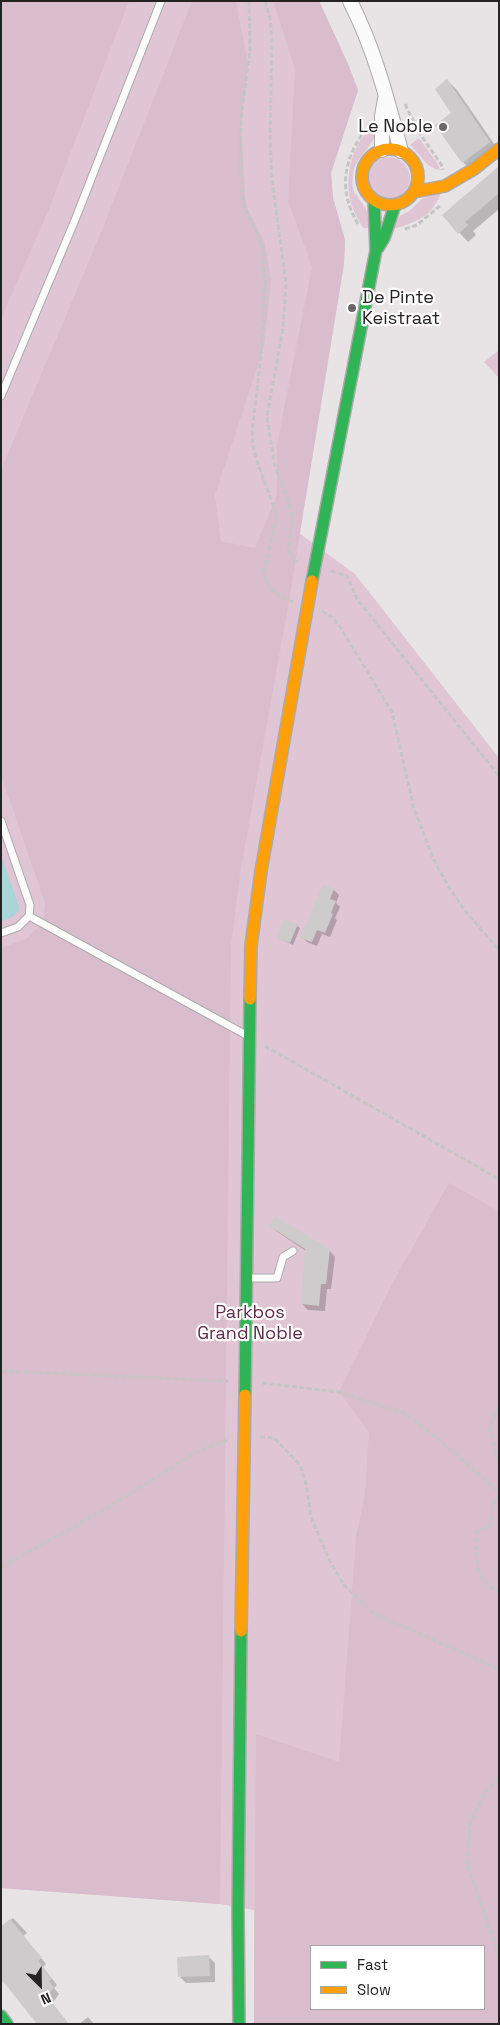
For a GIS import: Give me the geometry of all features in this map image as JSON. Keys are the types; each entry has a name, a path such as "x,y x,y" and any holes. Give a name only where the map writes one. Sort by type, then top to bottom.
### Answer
{"street":[{"path":"350,1 376,59 388,121 401,151 431,176"},
{"path":"382,150 388,121"},
{"path":"414,192 446,186 474,169 499,149"},
{"path":"380,232 374,201 364,188 362,173 368,159 382,150 401,151"},
{"path":"374,201 381,204 395,205 410,198 418,183 431,176 459,178"},
{"path":"240,2024 238,1889 251,946 261,871 315,566 376,250 380,232 395,205"},
{"path":"1,2016 7,2024"}],"lane":[{"path":"1,396 75,220 161,1"},
{"path":"1,821 30,905 29,916 18,927 1,933"},
{"path":"29,916 250,1037"},
{"path":"247,1278 278,1278 283,1257 293,1251"}],"path":[{"path":"249,1 250,50 241,118 240,172 244,206 262,245 266,281 261,356 252,431 253,447 277,516 264,571 264,580 281,597 322,611 332,617 340,627 392,712 414,809 434,860 448,886 466,912 499,950"},
{"path":"264,1 270,18 272,40 270,137 272,181 286,283 283,328 267,416 274,463 290,506 292,522 288,551 298,562 347,576 357,599 499,776"},
{"path":"431,176 441,164 410,118 368,126 358,139 348,161 346,174 347,201 362,230 380,232 406,229 417,224 440,206"},
{"path":"250,1037 499,1179"},
{"path":"1,1371 245,1382 339,1392 406,1414 444,1444 499,1494 492,1507 491,1524 477,1532 477,1569 486,1585 499,1592"},
{"path":"499,1407 489,1427 499,1464"},
{"path":"1,1567 85,1521 209,1445 244,1437 274,1438 300,1465 306,1484 311,1517 329,1559 343,1584 373,1613 499,1669"},
{"path":"499,1778 485,1792 470,1824 467,1864 496,1946 499,1961"}],"green space":[{"name":"Parkbos Grand Noble","path":"1,1 319,1 358,90 331,173 333,198 345,240 344,264 299,533 355,574 499,758 499,2024 254,2024 254,1910 220,1904 1,1888"},
{"path":"376,127 374,139 358,161 352,181 355,194 367,213 369,228 363,228 350,199 350,169 352,158 361,139"},
{"path":"419,138 438,164 440,170 427,164 410,145"},
{"path":"389,157 404,163 410,178 404,193 389,199 374,193 368,178 374,163"},
{"path":"441,192 434,207 422,217 392,229 400,216 409,211 423,198"},
{"path":"499,350 499,378 484,362"}],"shaded area":[{"path":"1,1 129,1 49,209 1,319"},
{"path":"192,1 236,1 248,64 241,125 246,206 265,243 271,281 264,347 215,495 221,541 255,548 277,495 277,444 312,267 288,201 295,69 273,1 319,1 358,90 331,173 333,198 345,240 344,264 288,607 241,868 231,945 220,1904 1,1888 1,948 26,939 43,923 45,903 1,775 1,470 102,230"},
{"path":"449,1183 499,1211 499,2024 254,2024 256,1734 339,1762 356,1537 365,1493 369,1432 339,1392 392,1284"}],"water":[{"path":"1,855 19,906 19,911 1,922"}],"building":[{"path":"447,79 490,142 462,163 435,125 451,113 435,89"},
{"path":"499,166 499,193 465,222 468,225 458,234 442,215"},
{"path":"323,884 334,889 330,899 336,901 325,933 317,930 312,942 300,938"},
{"path":"284,919 298,924 290,943 277,938"},
{"path":"275,1216 330,1249 326,1284 321,1284 319,1306 301,1304 305,1249 269,1226"},
{"path":"10,1919 42,1958 38,1961 52,1979 49,1981 54,1987 47,1996 69,2024 37,2024 1,1979 1,1926"},
{"path":"209,1955 210,1976 178,1977 177,1957"}],"traffic: fast":[{"path":"312,581 376,250 374,201"},
{"path":"378,248 384,238 395,205"},
{"path":"245,1395 250,999"},
{"path":"239,2024 238,1909 241,1631"},
{"path":"1,2016 7,2024"}],"traffic: slow":[{"path":"384,149 396,149 406,153 414,161 418,177 414,193 406,201 396,205 384,205 374,201 366,193 362,183 362,171 366,161 374,153 384,149"},
{"path":"414,192 445,186 474,169 499,149"},
{"path":"250,999 251,946 261,871 312,581"},
{"path":"241,1631 245,1395"}],"place":[{"name":"Le Noble","path":"443,127"},
{"name":"De Pinte Keistraat","path":"352,308"}]}
